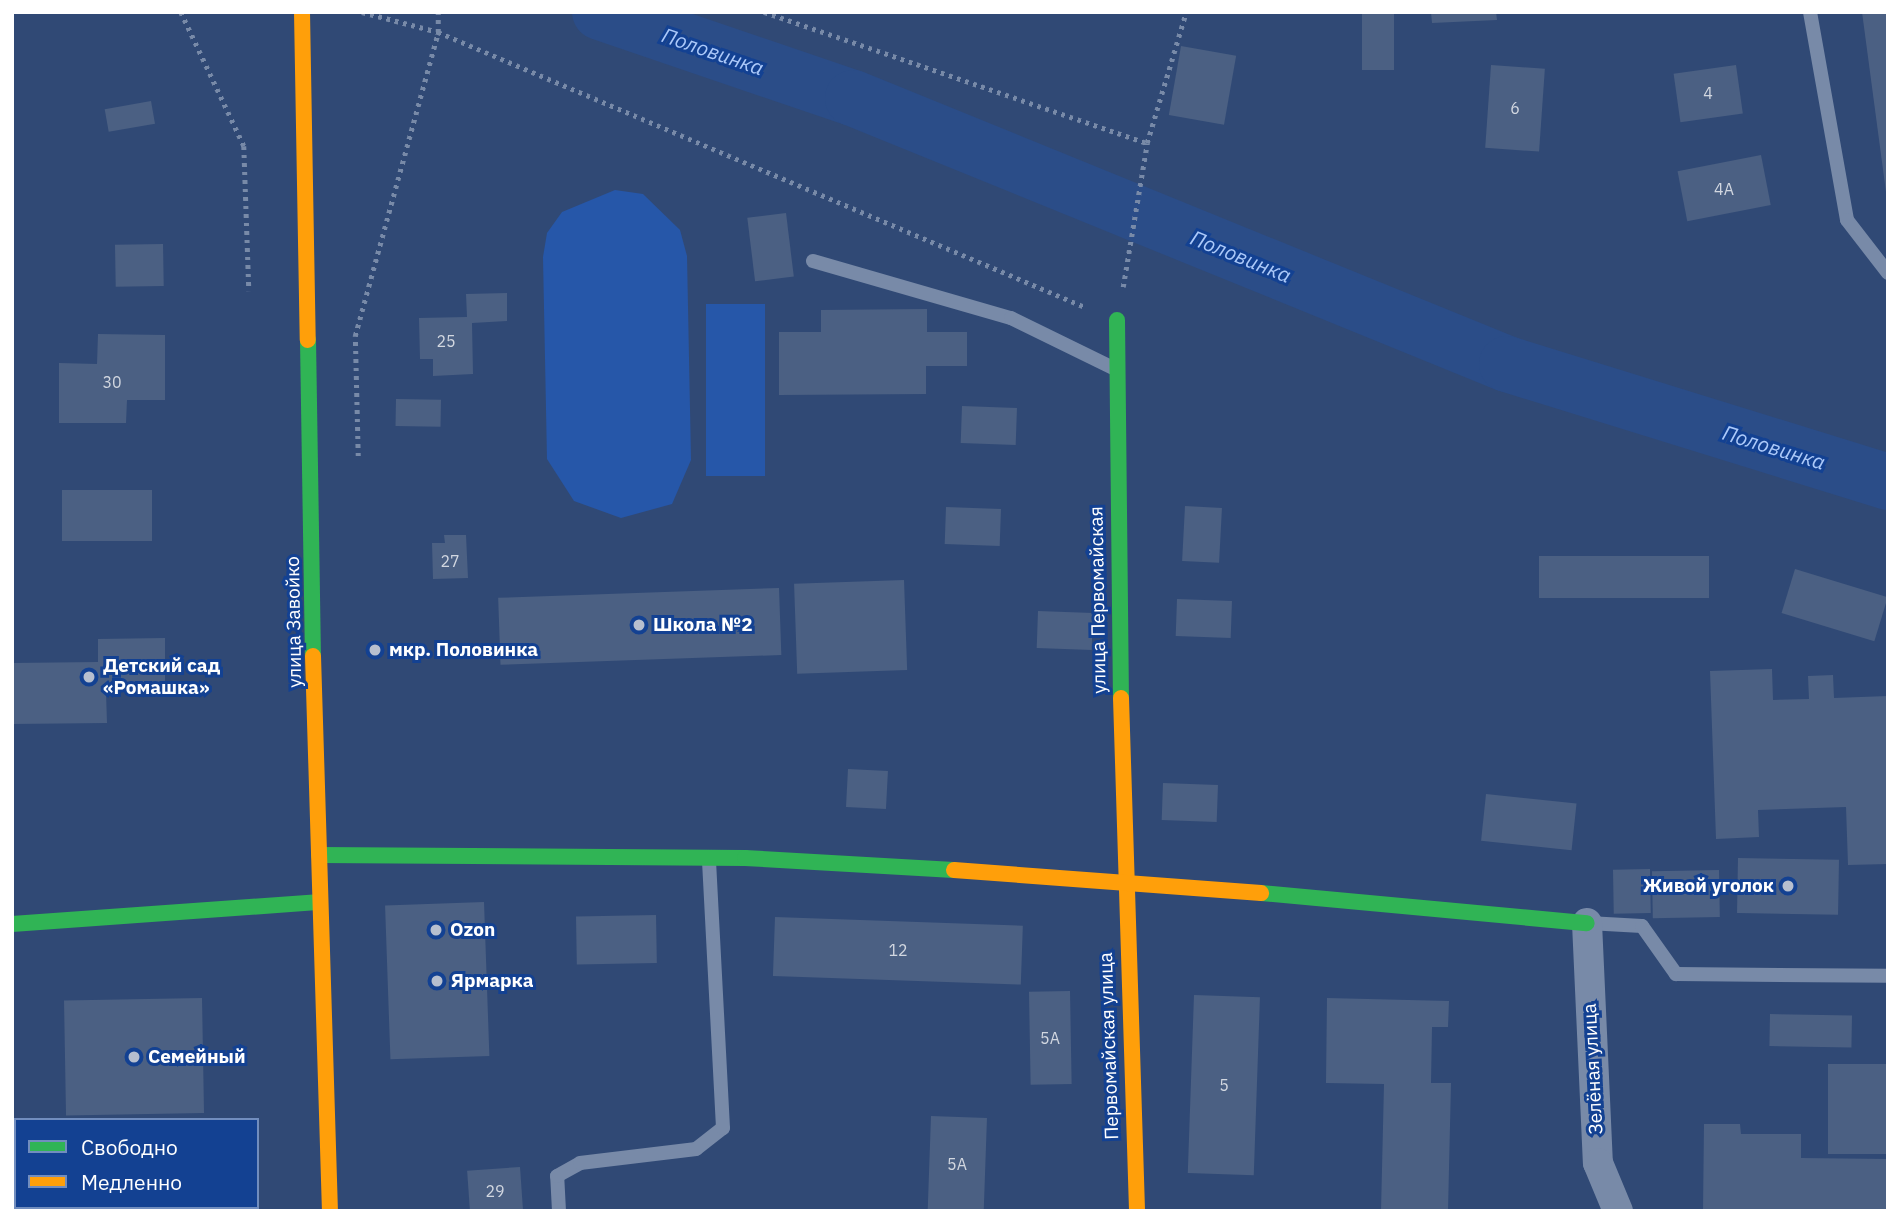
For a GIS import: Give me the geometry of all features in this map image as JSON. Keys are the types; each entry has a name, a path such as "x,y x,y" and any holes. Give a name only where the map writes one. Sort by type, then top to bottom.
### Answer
{"street":[{"name":"улица Завойко","path":"302,12 319,855 317,902 330,1211"},
{"name":"улица Первомайская","path":"1117,320 1123,880"},
{"path":"319,855 709,858 1123,880 1587,923"},
{"name":"Первомайская улица","path":"1123,880 1137,1211"},
{"path":"12,924 317,902"},
{"name":"Зелёная улица","path":"1587,923 1598,1163 1618,1211"}],"lane":[{"path":"1810,12 1847,220 1888,273"},
{"path":"813,261 1011,318 1116,369"},
{"path":"559,1211 557,1176 580,1163 696,1149 723,1128 709,858"},
{"path":"1587,923 1642,926 1676,974 1888,976"}],"path":[{"path":"181,12 244,146 249,291"},
{"path":"362,12 438,32 1117,320 1147,143 1186,12"},
{"path":"358,456 355,336 438,32 438,12"},
{"path":"764,12 1147,143"}],"shaded area":[{"path":"615,190 643,194 680,230 687,256 691,460 672,504 621,518 574,501 547,459 543,257 547,233 562,212"},
{"path":"706,304 765,304 765,476 706,476"}],"building":[{"path":"1362,12 1394,12 1394,70 1362,70"},
{"path":"1431,12 1496,12 1497,20 1432,23"},
{"path":"1862,12 1888,12 1888,192 1886,192"},
{"path":"1181,46 1236,56 1224,125 1169,115"},
{"path":"1491,65 1545,69 1539,152 1485,148"},
{"path":"1736,65 1743,114 1680,122 1674,74"},
{"path":"151,101 155,124 109,132 105,109"},
{"path":"1761,155 1771,205 1687,221 1678,171"},
{"path":"786,213 794,277 755,281 747,218"},
{"path":"163,244 164,286 116,287 115,245"},
{"path":"507,293 507,321 472,323 473,374 433,376 433,359 420,359 419,318 467,317 466,294"},
{"path":"927,309 927,332 967,332 967,366 926,366 926,394 779,395 779,332 821,332 821,310"},
{"path":"98,334 165,335 165,400 127,400 126,423 59,423 59,363 97,364"},
{"path":"396,399 441,400 441,427 396,426"},
{"path":"962,406 1017,408 1016,445 961,443"},
{"path":"62,490 152,490 152,541 62,541"},
{"path":"1185,506 1222,508 1219,563 1182,561"},
{"path":"946,507 1001,509 1000,546 945,544"},
{"path":"444,535 466,535 468,578 433,579 432,543 445,543"},
{"path":"1539,556 1709,556 1709,598 1539,598"},
{"path":"1795,569 1888,597 1874,641 1782,613"},
{"path":"904,580 907,670 797,674 794,584"},
{"name":"Школа №2","path":"779,588 781,655 501,665 498,598"},
{"path":"1177,599 1232,601 1231,638 1176,636"},
{"path":"1038,611 1093,613 1092,650 1037,648"},
{"name":"Детский сад «Ромашка»","path":"165,638 165,691 106,692 107,723 12,724 12,663 98,662 98,639"},
{"path":"1772,669 1773,700 1809,699 1808,676 1833,675 1834,698 1888,696 1888,864 1848,865 1846,807 1758,810 1759,837 1716,839 1710,671"},
{"path":"848,769 888,771 886,809 846,807"},
{"path":"1163,783 1218,785 1217,822 1162,820"},
{"path":"1486,794 1577,804 1572,850 1481,841"},
{"name":"Живой уголок","path":"1738,858 1839,860 1838,915 1737,913"},
{"path":"1650,869 1651,913 1614,914 1613,870"},
{"path":"1719,870 1720,917 1653,918 1652,871"},
{"name":"Ярмарка","path":"484,902 489,1056 390,1059 385,905"},
{"path":"656,915 657,963 577,964 576,916"},
{"path":"775,917 1023,926 1021,985 773,976"},
{"path":"1070,991 1072,1084 1031,1085 1029,992"},
{"path":"1194,995 1260,997 1254,1175 1188,1173"},
{"name":"Семейный","path":"202,998 204,1113 66,1115 64,1000"},
{"path":"1327,998 1449,1001 1448,1027 1432,1027 1431,1083 1451,1083 1448,1211 1381,1211 1384,1084 1326,1083"},
{"path":"1770,1014 1852,1015 1851,1047 1769,1046"},
{"path":"1828,1064 1888,1064 1888,1154 1828,1154"},
{"path":"931,1116 987,1118 984,1211 928,1211"},
{"path":"1704,1124 1740,1124 1741,1134 1801,1134 1801,1158 1888,1159 1888,1211 1703,1210"},
{"path":"520,1167 523,1211 470,1211 467,1171"}],"waterway":[{"name":"Половинка","path":"600,12 853,98 1507,364 1888,482"}],"traffic: fast":[{"path":"1117,320 1121,698"},
{"path":"308,340 313,656"},
{"path":"319,855 745,858 954,870"},
{"path":"1261,893 1587,923"},
{"path":"12,924 317,902"}],"traffic: slow":[{"path":"302,12 308,340"},
{"path":"313,656 330,1211"},
{"path":"1121,698 1137,1211"},
{"path":"954,870 1261,893"}],"place":[{"name":"Школа №2","path":"639,625"},
{"name":"мкр. Половинка","path":"375,650"},
{"name":"Детский сад «Ромашка»","path":"89,677"},
{"name":"Живой уголок","path":"1788,886"},
{"name":"Ozon","path":"436,930"},
{"name":"Ярмарка","path":"437,981"},
{"name":"Семейный","path":"134,1057"}]}
